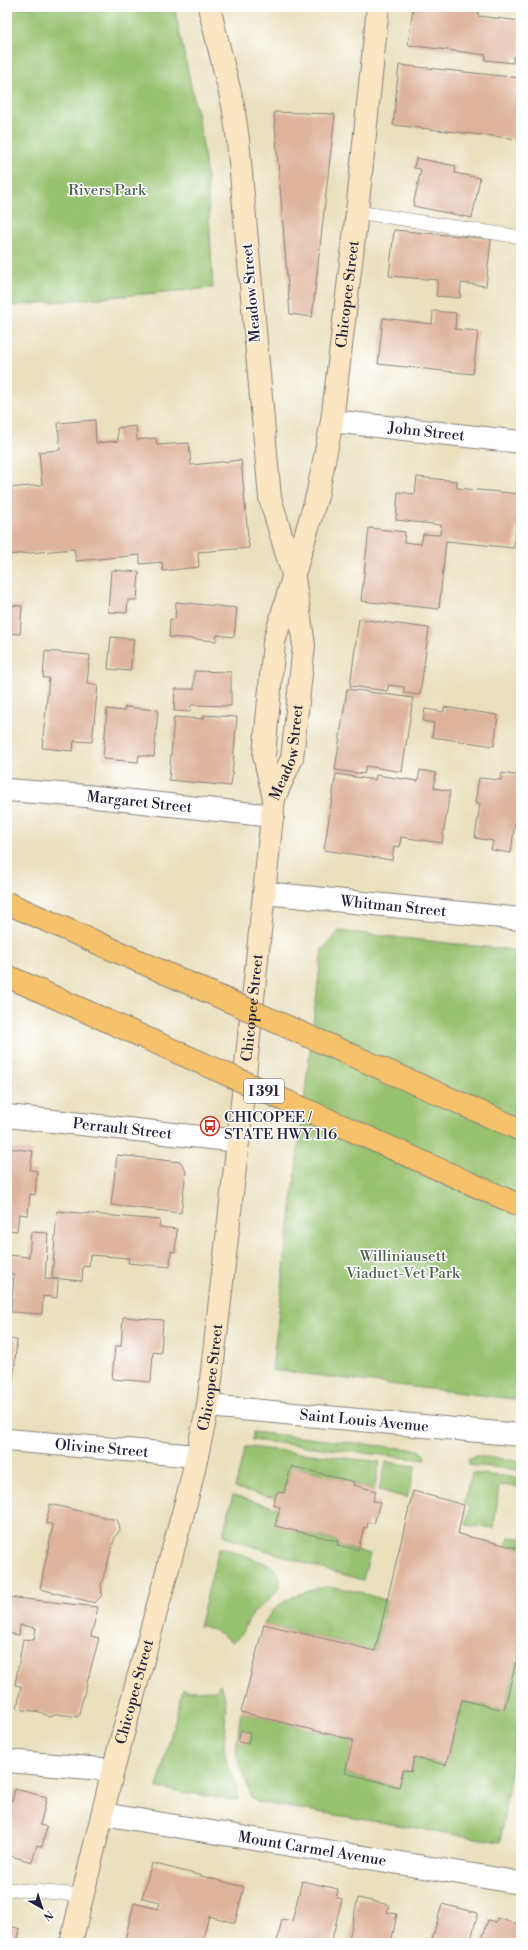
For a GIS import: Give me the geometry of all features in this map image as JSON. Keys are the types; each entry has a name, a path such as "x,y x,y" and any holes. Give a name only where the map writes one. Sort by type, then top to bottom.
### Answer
{"highway":[{"path":"7,903 521,1130"},
{"name":"I 391","path":"7,976 521,1206"}],"main road":[{"name":"Meadow Street","path":"209,7 233,105 238,140 270,498 294,578 304,645 292,758 273,807"},
{"name":"Chicopee Street","path":"294,578 317,496 332,421 357,212 378,7"},
{"name":"Meadow Street","path":"273,807 264,756 274,642 294,578"},
{"name":"Chicopee Street","path":"71,1943 113,1770 197,1456 208,1406 265,893 273,807"}],"street":[{"name":"John Street","path":"332,421 521,439"},
{"name":"Margaret Street","path":"7,790 273,807"},
{"name":"Whitman Street","path":"265,893 521,919"},
{"name":"Perrault Street","path":"7,1116 238,1141"},
{"name":"Saint Louis Avenue","path":"208,1406 521,1435"},
{"name":"Olivine Street","path":"7,1440 197,1456"},
{"path":"7,1761 113,1770"},
{"name":"Mount Carmel Avenue","path":"103,1814 521,1883"}],"lane":[{"path":"357,212 521,237"},
{"path":"7,1889 83,1895"}],"green space":[{"name":"Rivers Park","path":"7,7 174,7 201,131 207,177 213,288 7,306"},
{"name":"Williniausett Viaduct-Vet Park","path":"339,931 521,951 521,1400 272,1370 322,949"},
{"path":"253,1432 419,1450 424,1455 425,1460 252,1440"},
{"path":"245,1447 380,1462 374,1490 353,1485 354,1482 291,1466 284,1493 275,1498 235,1488"},
{"path":"476,1456 521,1461 521,1470 468,1465 469,1459"},
{"path":"386,1462 416,1466 407,1498 379,1490"},
{"path":"472,1473 521,1478 521,1487 499,1485 494,1528 466,1525 470,1506 464,1504"},
{"path":"233,1495 280,1509 275,1526 338,1541 337,1545 370,1554 363,1580 323,1569 223,1535"},
{"path":"509,1537 521,1538 521,1549 506,1546"},
{"path":"219,1548 225,1548 270,1565 276,1570 279,1577 278,1588 275,1593 253,1614 242,1632 233,1642 216,1631 201,1625 199,1627"},
{"path":"324,1587 364,1593 387,1601 375,1651 264,1624 274,1609 289,1599"},
{"path":"516,1661 521,1662 521,1705 500,1842 257,1802 252,1798 237,1756 236,1749 241,1712 353,1740 345,1773 398,1787 403,1770 411,1772 414,1757 446,1765 462,1700 504,1710"},
{"path":"220,1684 225,1699 226,1708 225,1755 238,1791 238,1799 233,1800 157,1788 183,1689 187,1691 216,1690"}],"building":[{"path":"413,7 479,7 478,16 521,21 521,58 513,57 513,63 485,60 486,55 408,45"},
{"path":"399,65 521,78 521,110 518,139 393,125"},
{"path":"274,112 335,114 312,317 290,314"},
{"path":"416,158 456,166 455,173 480,178 472,218 413,206 421,169 414,168"},
{"path":"394,230 491,239 486,286 461,283 460,298 436,296 438,280 389,276"},
{"path":"433,311 456,313 455,329 478,331 473,374 378,364 383,318 432,324"},
{"path":"95,420 96,443 118,441 117,428 136,426 137,440 156,438 157,445 189,443 191,465 241,460 249,548 198,552 199,567 163,571 162,562 140,564 140,555 76,561 74,549 7,555 7,488 42,485 39,452 60,450 58,423"},
{"path":"417,477 457,481 457,488 520,494 514,548 446,541 439,609 361,601 369,528 405,532 404,542 421,544 423,534 440,535 441,525 396,520 398,492 415,494"},
{"path":"111,570 139,572 137,600 128,600 127,613 108,612"},
{"path":"176,602 237,608 234,637 217,635 216,641 169,637 170,619 175,620"},
{"path":"7,605 22,606 20,634 7,633"},
{"path":"359,619 429,628 420,695 404,693 404,687 389,685 387,691 350,686"},
{"path":"111,637 134,639 130,671 108,669"},
{"path":"45,651 90,655 87,683 98,685 92,742 74,741 73,751 42,748 49,678 43,678"},
{"path":"194,671 231,672 231,706 191,705 190,712 174,711 175,689 194,689"},
{"path":"347,689 413,698 402,772 366,766 364,774 335,770"},
{"path":"125,707 158,710 154,757 139,755 138,762 103,759 107,709 124,711"},
{"path":"444,707 498,715 494,746 432,737 434,723 423,721 425,709 444,712"},
{"path":"204,715 237,717 231,786 169,780 174,717 204,719"},
{"path":"420,770 436,773 434,788 450,791 442,843 401,837 400,847 394,846 392,860 324,850 336,774 375,780 376,775 418,781"},
{"path":"502,773 521,776 521,823 515,822 511,853 491,850 493,841 475,838 480,804 475,803 479,778 501,780"},
{"path":"7,1148 33,1151 30,1170 37,1171 35,1195 30,1194 28,1215 19,1214 17,1231 7,1230"},
{"path":"117,1155 181,1162 186,1171 181,1213 111,1205"},
{"path":"57,1211 160,1220 159,1227 177,1229 175,1252 171,1251 170,1267 128,1263 129,1258 90,1255 89,1267 83,1266 82,1281 52,1278"},
{"path":"31,1232 48,1233 45,1279 58,1280 57,1298 43,1296 42,1314 11,1312 14,1274 7,1274 7,1255 29,1257"},
{"path":"123,1317 163,1320 161,1353 153,1352 151,1382 112,1379 115,1346 121,1346"},
{"path":"7,1339 17,1340 12,1392 7,1392"},
{"path":"291,1466 354,1482 353,1485 376,1491 373,1501 380,1502 374,1524 368,1522 367,1528 364,1527 358,1550 337,1545 338,1541 275,1526 280,1507 274,1505 274,1502 277,1492 284,1493"},
{"path":"413,1491 464,1505 458,1534 521,1549 521,1642 504,1710 462,1700 446,1765 414,1757 411,1772 403,1770 399,1787 345,1773 353,1740 241,1712 264,1624 375,1651"},
{"path":"50,1504 117,1520 119,1524 120,1530 115,1537 101,1585 102,1595 95,1603 40,1589 53,1525 46,1523"},
{"path":"7,1597 98,1607 91,1636 99,1638 78,1717 58,1714 49,1717 40,1712 17,1709 21,1686 15,1685 23,1639 34,1640 36,1628 20,1625 19,1635 7,1633"},
{"path":"241,1730 250,1733 248,1744 238,1742"},
{"path":"15,1789 47,1797 40,1825 47,1827 42,1847 37,1845 32,1862 7,1855 7,1799 12,1801"},
{"path":"152,1863 244,1887 235,1923 209,1916 202,1942 205,1943 124,1943 134,1903 158,1909 160,1902 142,1898"},
{"path":"302,1881 338,1889 336,1897 342,1899 331,1943 277,1942 282,1919 292,1921"},
{"path":"358,1898 389,1905 387,1912 397,1914 391,1943 348,1943"},
{"path":"442,1904 478,1913 470,1943 431,1943"},
{"path":"497,1918 521,1925 521,1943 481,1943 488,1920 496,1922"},
{"path":"7,1925 20,1929 17,1943 7,1943"}],"place":[{"name":"CHICOPEE / STATE HWY 116","path":"210,1126"}]}
